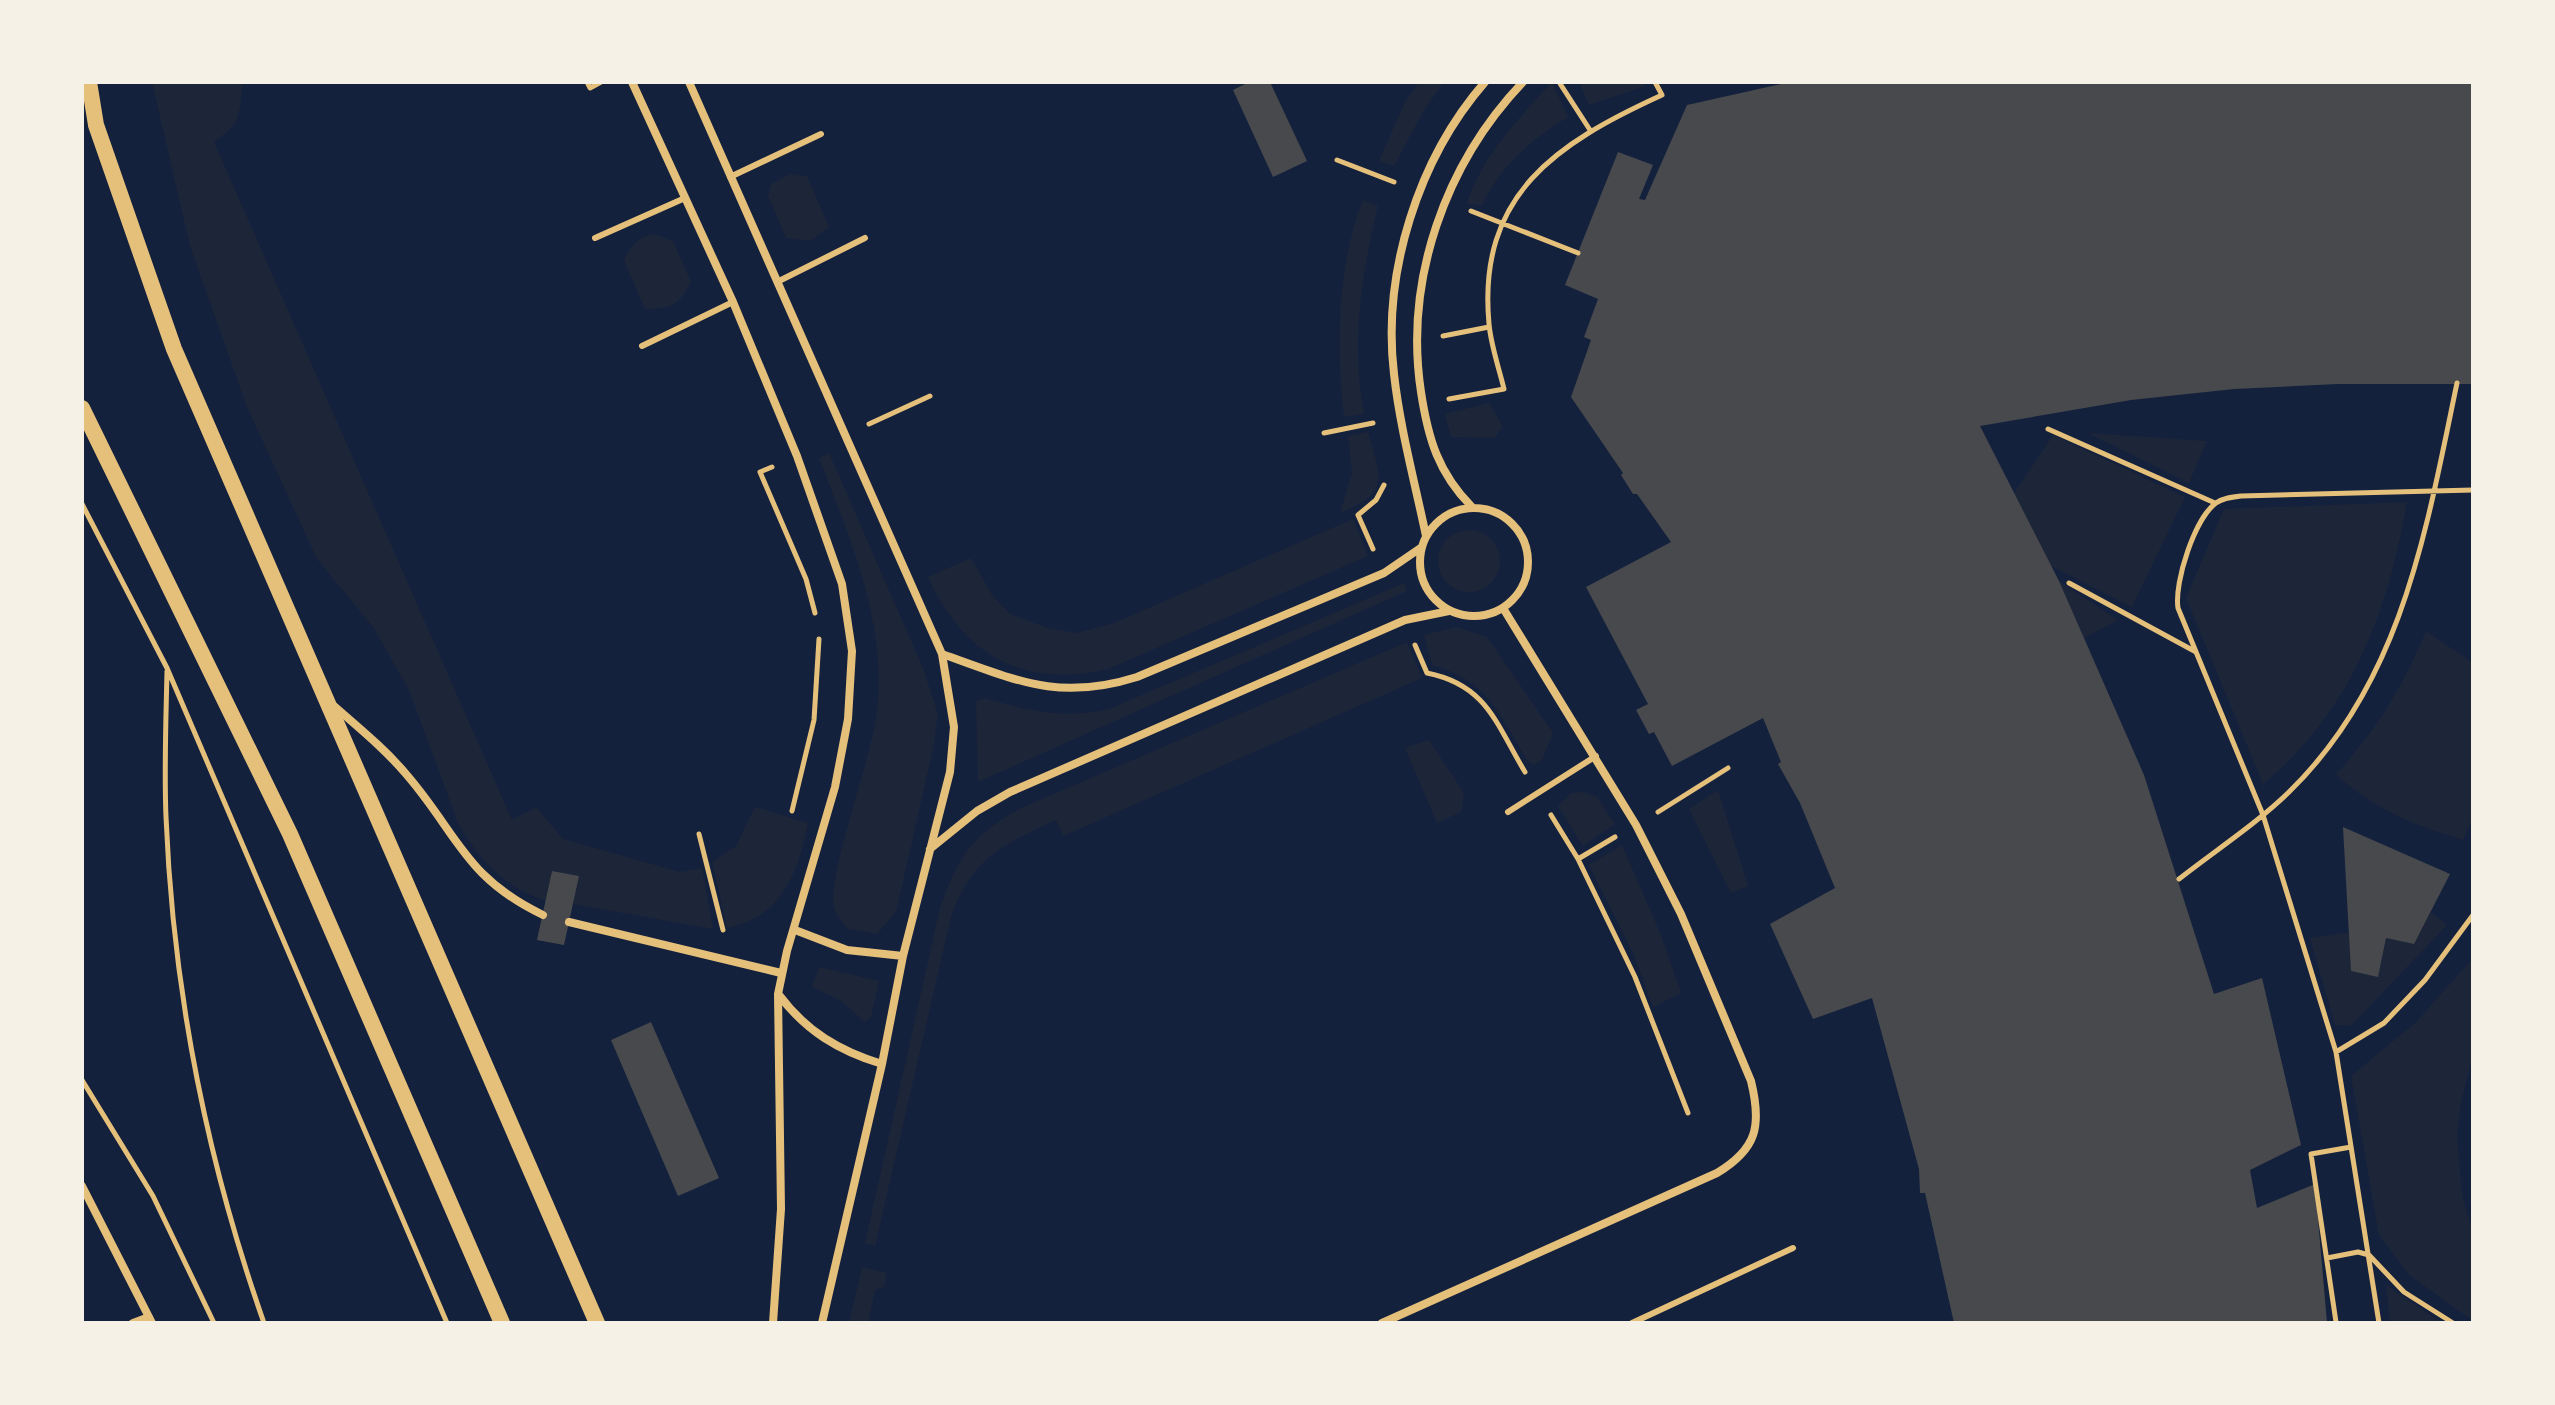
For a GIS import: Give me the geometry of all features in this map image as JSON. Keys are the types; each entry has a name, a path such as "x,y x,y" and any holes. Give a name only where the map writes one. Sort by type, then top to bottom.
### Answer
{"main road":[{"path":"89,82 89,120 174,349 597,1323"},
{"path":"82,408 290,834 502,1323"}],"street":[{"path":"632,82 733,302 822,522 842,584 852,651 848,719 835,787 781,973 778,994 781,1209 773,1323"},
{"path":"689,82 942,654 954,727 950,772 903,956 882,1064 822,1323"},
{"path":"1426,536 1394,372 1392,321 1397,272 1420,192 1438,152 1485,82"},
{"path":"1472,507 1454,489 1429,442 1417,341 1425,262 1445,201 1469,152 1503,103 1523,82"},
{"path":"929,850 977,811 1010,792 1405,620 1449,611 1476,616 1503,608 1518,594 1527,576 1528,556 1522,536 1509,520 1492,510 1472,507 1438,521 1426,536 1420,565 1424,584 1449,611"},
{"path":"942,654 1044,687 1076,690 1107,687 1384,573 1422,547"},
{"path":"1382,1323 1717,1173 1740,1159 1755,1136 1758,1107 1751,1081 1681,914 1636,825 1596,756 1503,608"},
{"path":"322,695 409,777 462,854 491,883 543,915"},
{"path":"569,922 781,973"},
{"path":"795,930 847,950 903,956"},
{"path":"778,994 819,1036 849,1054 882,1064"},
{"path":"82,1186 150,1320 133,1323"}],"lane":[{"path":"730,177 821,134"},
{"path":"595,238 685,198"},
{"path":"777,282 865,238"},
{"path":"642,346 733,302"},
{"path":"1508,812 1596,756"},
{"path":"1632,1323 1793,1248"}],"path":[{"path":"587,82 590,88 601,82"},
{"path":"1559,82 1590,130"},
{"path":"1423,404 1504,389 1489,327 1489,263 1500,223 1516,197 1539,172 1590,130 1662,95 1655,82"},
{"path":"1389,196 1397,170"},
{"path":"1417,341 1489,327"},
{"path":"2179,879 2289,792 2341,731 2381,664 2398,627 2434,491 2457,383"},
{"path":"1371,412 1376,435"},
{"path":"1324,433 1373,423"},
{"path":"2048,429 2216,503 2241,496 2473,490"},
{"path":"760,472 806,579 819,642 814,720 792,811"},
{"path":"1384,472 1383,491 1358,515 1384,573"},
{"path":"2216,503 2176,579 2178,608 2263,815 2336,1052 2379,1323"},
{"path":"82,504 167,668 447,1323"},
{"path":"2069,583 2197,653"},
{"path":"1405,620 1427,673 1467,686 1480,698 1578,859 1635,977 1688,1113"},
{"path":"167,668 166,818 178,966 204,1114 241,1258 264,1323"},
{"path":"1578,859 1728,768"},
{"path":"699,834 730,961"},
{"path":"2336,1052 2384,1023 2425,980 2473,915"},
{"path":"82,1080 153,1196 214,1323"},
{"path":"2336,1322 2311,1154 2351,1147"},
{"path":"2327,1258 2358,1252 2369,1255 2404,1292 2453,1323"}],"shaded area":[{"path":"152,82 243,82 238,117 230,129 214,142 512,820 536,807 563,839 680,872 702,868 713,929 573,904 578,876 552,871 546,901 518,889 494,871 466,836 458,823 409,690 373,627 317,559 247,407 190,246"},
{"path":"1419,82 1444,82 1424,110 1394,166 1379,161 1404,104"},
{"path":"1552,82 1568,117 1542,134 1507,166 1482,206 1467,203 1492,153"},
{"path":"1579,82 1642,82 1645,86 1589,105"},
{"path":"790,174 807,176 829,227 810,241 786,238 768,196 771,184"},
{"path":"1363,200 1378,206 1367,258 1358,335 1364,414 1344,417 1340,363 1343,279 1354,225"},
{"path":"654,234 673,241 691,282 683,296 673,304 645,309 624,261 635,243"},
{"path":"1489,403 1503,427 1494,438 1451,437 1445,414"},
{"path":"1368,432 1378,483 1368,498 1340,513 1352,473 1348,436"},
{"path":"2088,433 2207,441 2189,483"},
{"path":"2053,435 2185,497 2132,607 2051,566 2014,493"},
{"path":"829,453 923,668 938,714 896,912 877,934 847,929 834,908 833,893 843,844 874,731 879,678 877,645 863,582 819,458"},
{"path":"2407,502 2389,582 2361,657 2320,725 2294,756 2263,784 2186,598 2224,509"},
{"path":"1353,519 1368,556 1108,669 1077,674 1049,674 999,660 978,646 959,627 928,577 971,558 992,595 1010,614 1048,628 1077,633 1114,623"},
{"path":"1469,530 1481,532 1491,539 1498,549 1498,573 1491,583 1481,590 1469,592 1457,590 1447,583 1440,573 1438,561 1440,549 1447,539 1457,532"},
{"path":"2059,581 2118,620 2084,638"},
{"path":"1404,583 1407,591 978,782 976,701 984,698 1061,714 1109,709"},
{"path":"1456,627 1487,637 1553,733 1542,760 1533,765 1527,760 1500,714 1479,690 1451,672 1432,665 1424,635"},
{"path":"2426,631 2473,663 2473,818 2463,840 2380,807 2336,774 2388,707"},
{"path":"1407,642 1422,678 1063,836 1056,820 1005,846 979,867 959,897 951,917 875,1246 865,1243 940,908 961,860 978,838 1021,808"},
{"path":"1429,740 1464,793 1461,812 1437,823 1405,748"},
{"path":"1718,790 1748,886 1731,893 1689,809"},
{"path":"1583,792 1597,797 1615,824 1583,846 1558,806 1571,793"},
{"path":"755,807 808,823 804,841 792,875 774,903 746,922 727,928 712,862 736,846"},
{"path":"1622,845 1661,935 1681,993 1653,1007 1633,953 1589,865"},
{"path":"2431,912 2447,925 2351,1026 2335,1025 2310,938 2351,932 2378,976 2386,938 2414,943"},
{"path":"2473,958 2473,1054 2461,1102 2457,1136 2462,1196 2473,1232 2473,1321 2409,1275 2379,1235 2351,1076 2416,1022"},
{"path":"819,967 879,981 871,1017 865,1022 840,1000 812,987"},
{"path":"862,1267 887,1273 884,1287 875,1290 868,1323 849,1323"},
{"path":"2386,1285 2442,1323 2390,1323"}],"building":[{"path":"1249,82 1270,82 1307,161 1273,177 1233,90"},
{"path":"1790,82 2473,82 2473,384 2337,384 2234,389 2131,400 1980,426 2059,581 2144,775 2214,994 2262,978 2301,1145 2250,1170 2257,1208 2315,1184 2327,1323 1954,1323 1925,1193 1920,1193 1919,1169 1872,998 1813,1019 1770,924 1835,888 1800,803 1778,764 1781,762 1763,718 1672,766 1654,732 1649,734 1636,710 1648,704 1586,587 1671,542 1637,494 1633,494 1621,475 1623,473 1571,397 1591,340 1584,337 1598,299 1565,285 1618,152 1653,165 1639,199 1645,200 1687,105"},
{"path":"2343,827 2450,874 2414,944 2386,938 2378,977 2351,971"},
{"path":"552,871 579,876 564,945 537,940"},
{"path":"651,1022 719,1178 678,1196 611,1040"}]}
